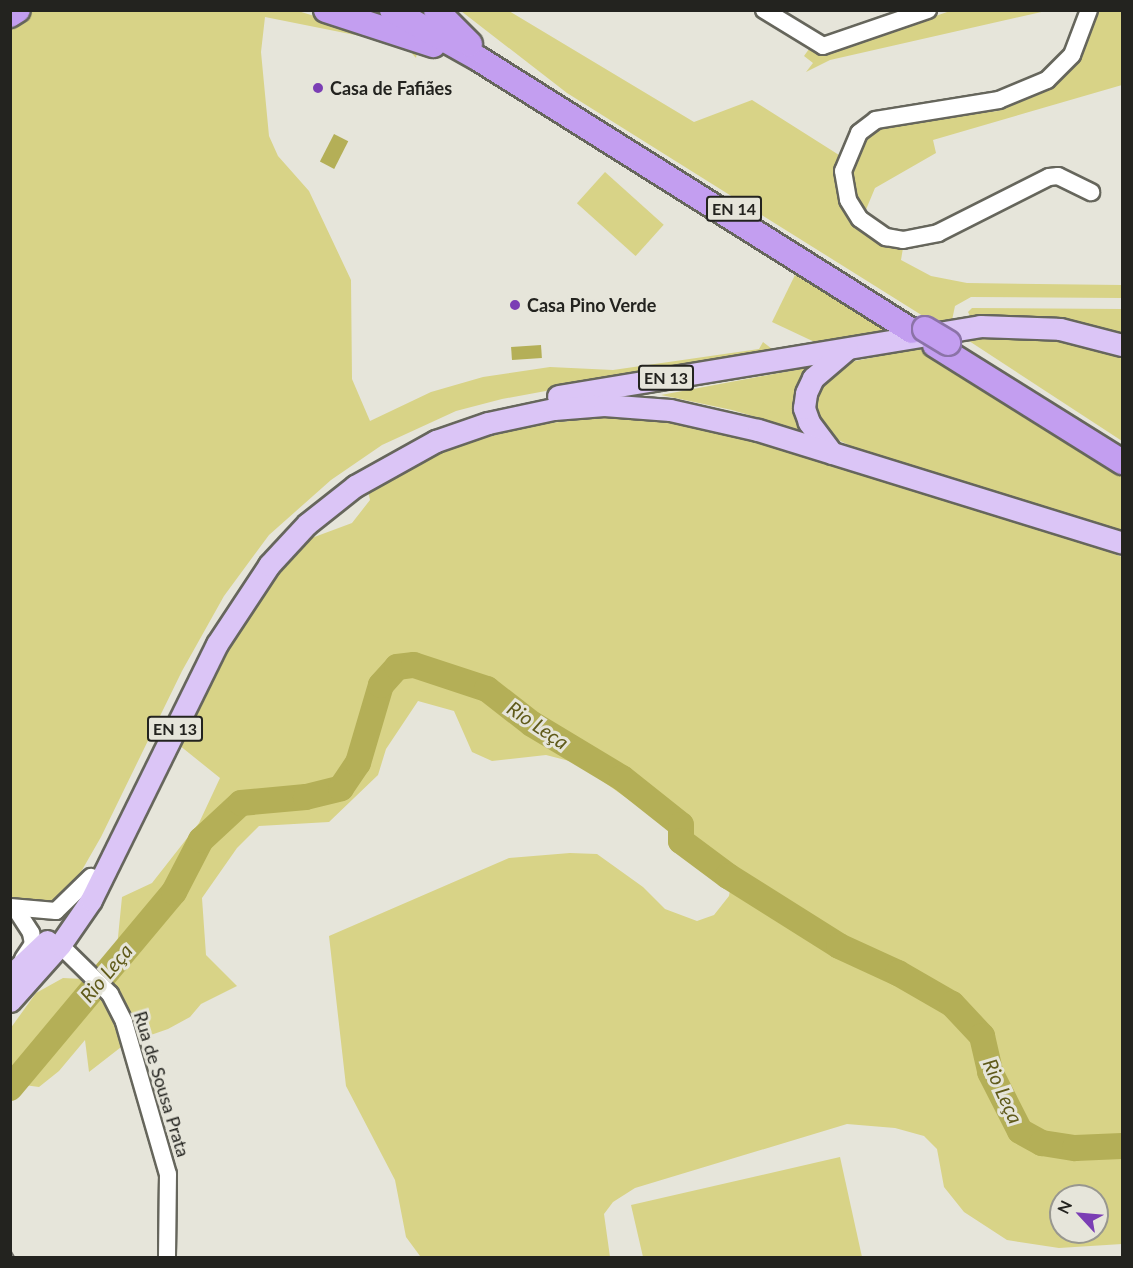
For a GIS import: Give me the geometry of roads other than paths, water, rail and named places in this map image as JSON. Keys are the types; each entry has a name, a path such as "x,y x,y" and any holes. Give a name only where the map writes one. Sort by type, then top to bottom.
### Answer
{"highway":[{"path":"10,15 18,10"},
{"path":"326,10 475,52"},
{"name":"EN 14","path":"392,10 475,52"},
{"name":"EN 14","path":"408,10 930,337 1122,462"},
{"path":"436,10 475,52"},
{"name":"EN 14","path":"930,337 1122,452"}],"main road":[{"name":"EN 13","path":"12,974 54,933 90,877 209,634 232,595 285,529 360,468 418,436 484,411 970,327 1009,324 1060,329 1122,345"},
{"name":"EN 13","path":"832,453 809,422 804,408 806,393 813,378 848,349"},
{"name":"EN 13","path":"10,1001 60,945 101,884 202,674 250,591 308,524 382,469 427,445 488,423 554,409 604,405 691,413 832,453 1122,543"}],"street":[{"path":"764,10 823,46 928,10"},
{"path":"1089,10 1072,55 1047,80 1013,97 876,120 859,134 843,171 848,200 860,219 886,237 903,240 938,233 1051,176 1091,192"},
{"path":"13,908 56,911 90,877"},
{"path":"12,974 33,944 31,933 13,908"},
{"name":"Rua de Sousa Prata","path":"60,945 110,994 124,1022 168,1174 167,1257"}],"waterway":[{"name":"Rio Leça","path":"10,1088 174,892 201,840 241,803 306,797 341,788 358,763 381,685 397,667 414,665 487,689 532,724 622,778 681,825 681,841 728,876 839,946 898,973 952,1004 982,1036 990,1072 1020,1131 1042,1143 1075,1148 1122,1146"}],"tram line":[{"path":"10,1249 15,1258"}],"place":[{"name":"Casa de Fafiães","path":"318,88"},
{"name":"Casa Pino Verde","path":"515,305"}]}
